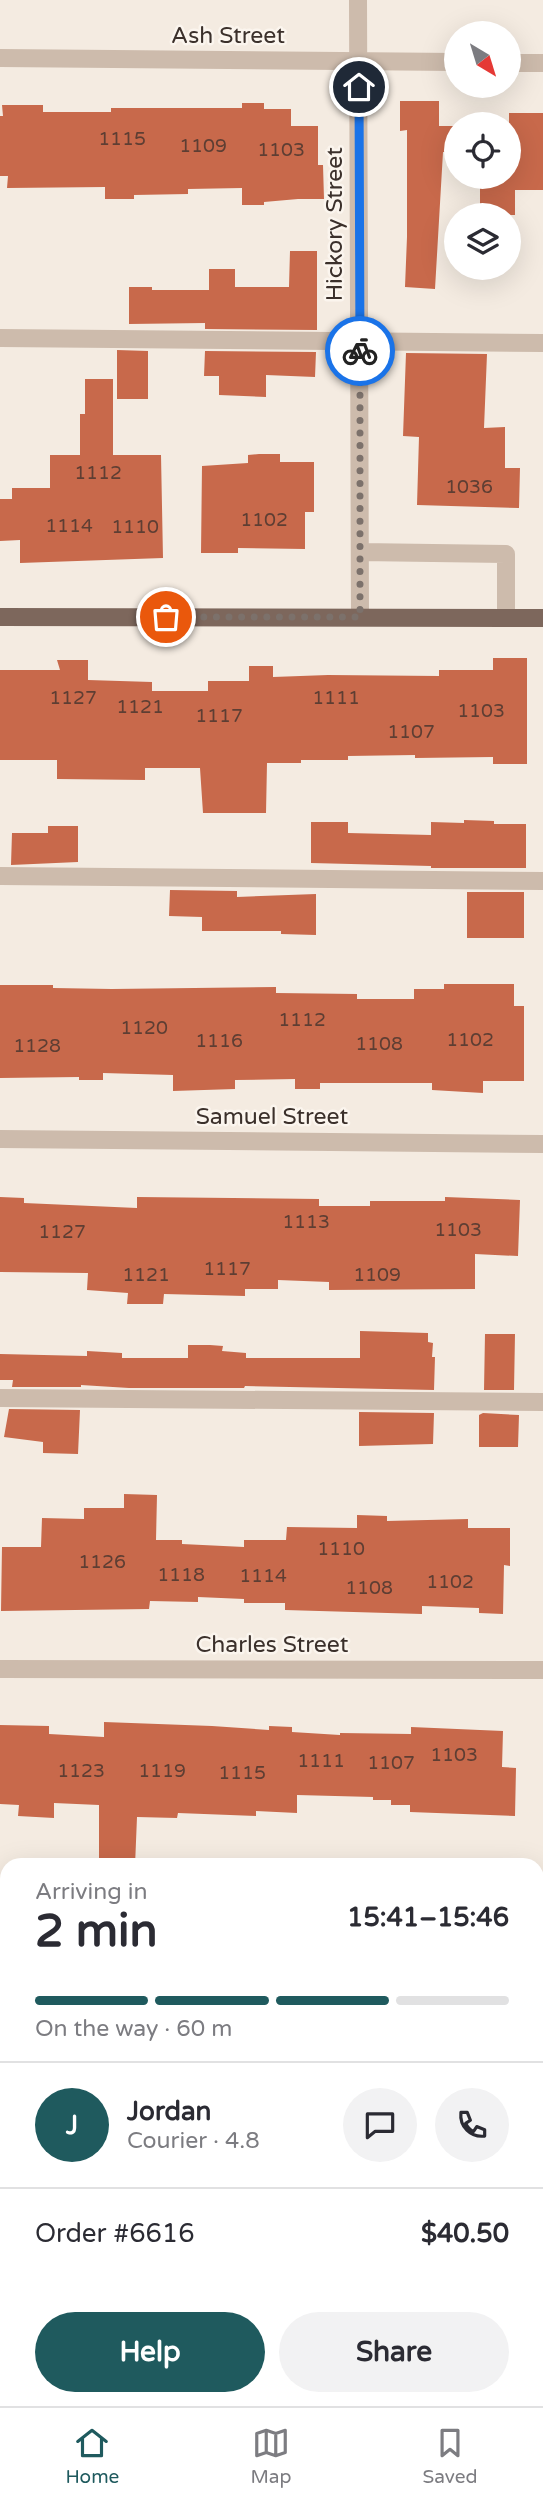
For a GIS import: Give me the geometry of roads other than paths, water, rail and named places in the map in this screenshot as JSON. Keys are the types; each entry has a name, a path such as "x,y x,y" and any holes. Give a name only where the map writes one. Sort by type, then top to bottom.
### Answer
{"main road":[{"path":"0,617 543,618"}],"street":[{"name":"Hickory Street","path":"358,0 360,617"},
{"name":"Ash Street","path":"0,58 444,62"},
{"path":"522,62 543,63"},
{"path":"0,338 543,343"},
{"path":"360,552 506,554 506,618"},
{"path":"0,876 543,881"},
{"name":"Samuel Street","path":"0,1139 543,1144"},
{"path":"0,1398 543,1402"},
{"name":"Charles Street","path":"0,1669 543,1670"}]}
